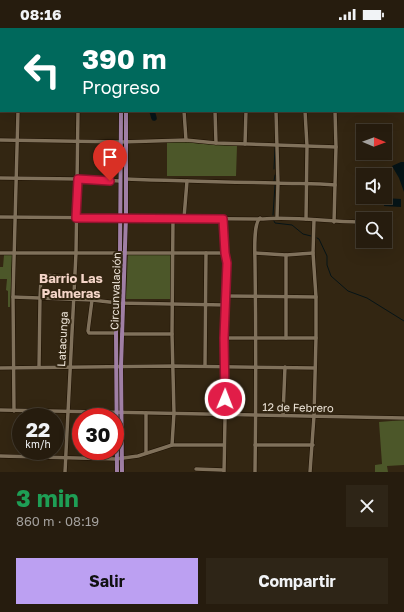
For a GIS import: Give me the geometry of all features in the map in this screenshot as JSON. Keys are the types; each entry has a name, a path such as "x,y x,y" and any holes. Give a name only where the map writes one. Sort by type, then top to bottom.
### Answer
{"main road":[{"name":"Circunvalación","path":"116,408 116,333 120,252 121,112"},
{"name":"Circunvalación","path":"121,408 126,217 126,112"},
{"name":"Circunvalación","path":"116,460 117,472"},
{"name":"Circunvalación","path":"121,460 122,472"}],"street":[{"path":"14,408 13,297 18,112"},
{"name":"Latacunga","path":"65,472 76,253 78,112"},
{"path":"184,112 186,140"},
{"path":"215,112 216,143"},
{"path":"245,144 246,112"},
{"path":"276,112 278,183 277,217"},
{"path":"306,112 306,219"},
{"path":"334,222 336,147 335,112"},
{"path":"0,140 121,142 186,140 193,142 336,147"},
{"path":"0,178 120,181"},
{"path":"126,179 335,185"},
{"path":"184,218 187,181"},
{"path":"0,217 126,217 173,219 277,217 334,222 356,222"},
{"path":"251,218 256,224"},
{"path":"254,472 256,366 255,253 256,224 260,218"},
{"path":"172,445 174,413 172,334 173,219"},
{"path":"196,469 224,471 226,367 224,338 227,263 223,219"},
{"path":"310,472 313,445 316,338 316,297 313,253 314,220"},
{"path":"0,252 225,253"},
{"path":"205,366 206,253"},
{"path":"255,253 313,253"},
{"path":"286,254 286,338"},
{"path":"40,367 41,276 74,276"},
{"path":"226,296 316,297"},
{"path":"13,297 92,300 118,303 225,305"},
{"path":"92,300 89,333 116,333"},
{"path":"122,334 172,334"},
{"path":"224,338 316,338"},
{"path":"0,368 256,366 315,368"},
{"path":"284,415 285,367"},
{"name":"12 de Febrero","path":"0,410 12,410"},
{"name":"12 de Febrero","path":"64,412 72,412"},
{"name":"12 de Febrero","path":"124,413 404,418"},
{"path":"146,413 146,453"},
{"path":"124,458 138,456 172,445 224,445"},
{"path":"255,445 313,445"},
{"path":"0,456 12,456"},
{"path":"66,458 72,458"}],"green space":[{"path":"167,141 188,141 193,143 237,146 236,176 167,176"},
{"path":"128,253 172,253 172,299 126,299"},
{"path":"4,255 12,255 10,307 8,307 8,291 6,290 7,279 0,279 0,267 3,267"},
{"path":"404,420 404,465 387,466 388,472 375,472 375,465 382,464 379,422"}],"shaded area":[{"path":"404,162 404,192 399,178 392,166"},
{"path":"392,198 401,199 401,207 384,206 384,204 392,204"},
{"path":"363,204 379,205 363,205"}],"waterway":[{"path":"152,112 154,118"},
{"path":"274,169 275,148"},
{"path":"274,181 275,175"},
{"path":"273,215 275,185"},
{"path":"273,219 275,223 292,225 303,234 311,236"},
{"path":"317,238 319,239 327,256 327,265 331,276 348,291 367,298 404,321"}],"district":[{"name":"Barrio Las Palmeras","path":"71,286"}],"route":[{"path":"110,181 78,179 76,218 126,217 223,219 227,263 224,338 226,367 225,399"}]}
